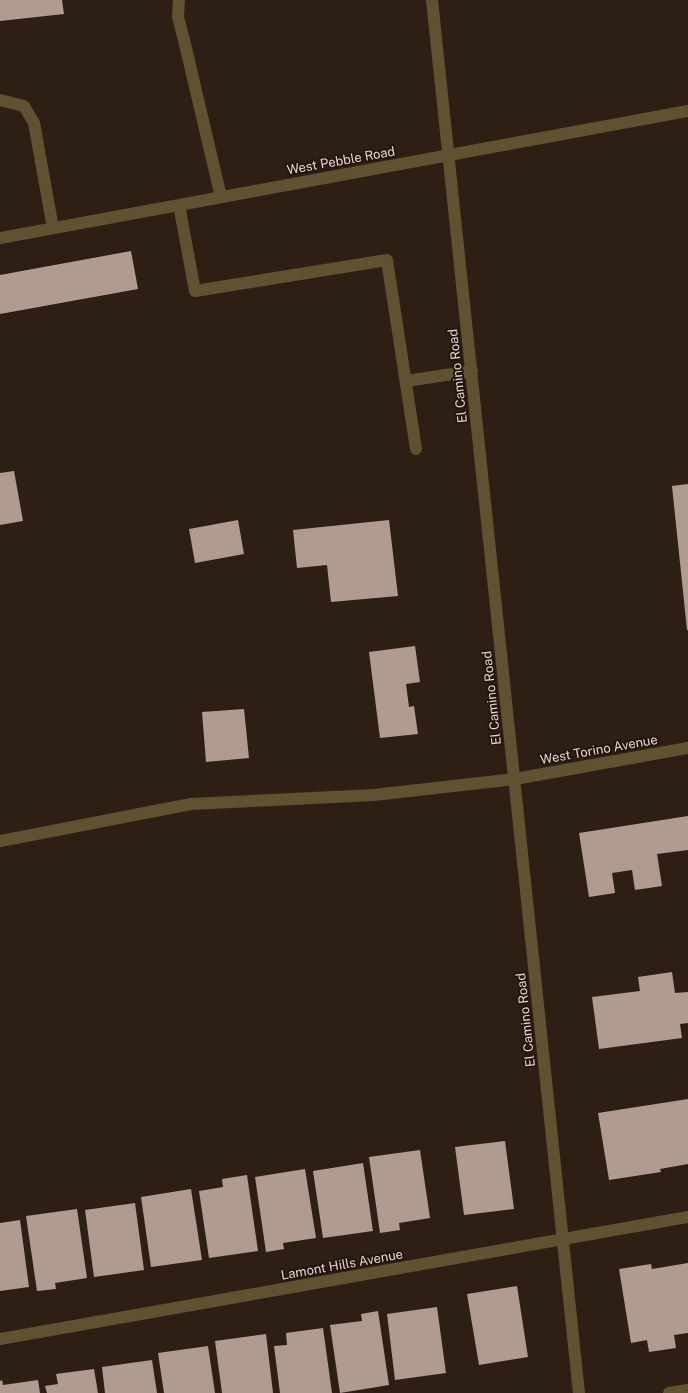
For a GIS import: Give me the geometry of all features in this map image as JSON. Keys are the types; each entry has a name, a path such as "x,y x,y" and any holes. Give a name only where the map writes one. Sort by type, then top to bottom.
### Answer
{"street":[{"path":"179,0 178,17 221,197"},
{"name":"El Camino Road","path":"432,0 579,1393"},
{"path":"0,100 24,106 34,122 53,228"},
{"name":"West Pebble Road","path":"0,238 688,111"},
{"path":"179,205 195,291 387,260 416,449"},
{"path":"406,381 472,371"},
{"name":"West Torino Avenue","path":"0,840 192,804 374,795 515,779 688,748"},
{"name":"Lamont Hills Avenue","path":"0,1339 563,1240 688,1216"},
{"path":"669,1393 688,1390"}],"building":[{"path":"0,0 62,0 64,14 0,21"},
{"path":"131,251 138,289 0,314 0,275"},
{"path":"14,471 23,521 0,525 0,473"},
{"path":"688,484 688,630 687,630 672,486"},
{"path":"238,520 244,554 195,563 189,529"},
{"path":"389,520 398,596 331,602 327,565 297,568 293,530"},
{"path":"415,646 420,682 406,684 409,707 414,706 418,734 380,738 369,652"},
{"path":"244,709 249,758 206,762 202,712"},
{"path":"688,816 688,850 657,854 662,886 635,890 632,870 612,873 615,893 589,897 579,833"},
{"path":"672,972 675,993 688,992 688,1023 680,1024 682,1038 599,1049 592,997 640,991 638,977"},
{"path":"688,1099 688,1164 660,1169 661,1172 609,1180 598,1113"},
{"path":"505,1141 514,1209 464,1215 455,1147"},
{"path":"420,1150 430,1218 399,1223 400,1230 380,1233 369,1157"},
{"path":"363,1163 373,1231 323,1238 313,1171"},
{"path":"305,1169 316,1238 283,1243 284,1249 266,1252 255,1177"},
{"path":"247,1175 258,1251 209,1258 199,1191 223,1187 222,1179"},
{"path":"191,1189 202,1260 151,1267 141,1197"},
{"path":"135,1203 144,1270 94,1277 85,1210"},
{"path":"77,1209 87,1278 55,1283 56,1289 37,1291 26,1216"},
{"path":"20,1220 29,1287 0,1291 0,1223"},
{"path":"688,1263 688,1333 674,1335 676,1348 649,1352 647,1340 631,1343 619,1269 651,1264 652,1269"},
{"path":"517,1286 528,1357 479,1365 467,1294"},
{"path":"437,1307 446,1373 395,1380 387,1314"},
{"path":"378,1311 389,1385 340,1393 330,1325 362,1321 361,1314"},
{"path":"323,1328 332,1393 280,1393 274,1346 287,1345 286,1333"},
{"path":"266,1334 273,1393 222,1393 215,1341"},
{"path":"208,1346 215,1393 164,1393 158,1353"},
{"path":"152,1360 157,1393 105,1393 102,1367"},
{"path":"94,1369 98,1393 47,1393 45,1386 58,1384 56,1374"},
{"path":"2,1380 3,1385 38,1380 40,1393 0,1393 0,1381"}]}
